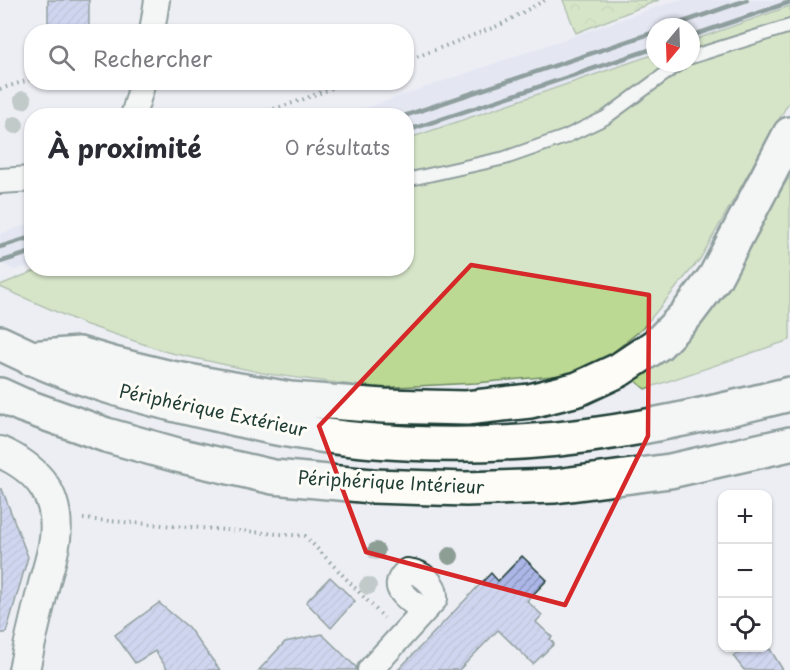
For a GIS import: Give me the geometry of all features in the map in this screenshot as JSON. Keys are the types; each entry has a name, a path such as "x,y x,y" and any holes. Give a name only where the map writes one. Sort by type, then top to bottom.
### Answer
{"highway":[{"path":"30,358 79,354 171,378 290,399 383,406 466,408 530,401 578,389 619,370 658,344 687,314 715,277 790,134"},
{"name":"Périphérique Extérieur","path":"0,343 30,358 103,386 162,402 282,429 373,440 468,444 557,439 652,426 790,394"},
{"name":"Périphérique Intérieur","path":"0,395 106,435 177,454 273,477 372,486 466,489 555,486 670,471 790,444"}],"street":[{"path":"153,24 157,0"},
{"path":"135,108 141,90"},
{"path":"0,181 24,180"},
{"path":"0,452 30,469 45,487 56,518 55,541 24,670"},
{"path":"370,670 418,617"}],"lane":[{"path":"700,54 790,26"},
{"path":"414,178 505,158 565,137 605,117 668,72"}],"path":[{"path":"414,58 500,25 545,0"},
{"path":"0,89 24,82"},
{"path":"277,108 327,90"},
{"path":"56,518 306,536 402,636"}],"highlighted area":[{"path":"471,265 649,295 648,436 565,605 366,552 319,426"}],"shaded area":[{"path":"677,0 790,0 790,7 700,38 700,18 646,18 646,57 414,137 414,108 365,108"},
{"path":"24,225 24,268 14,270 0,263 0,234"}],"green space":[{"path":"563,0 659,0 576,33"},
{"path":"790,6 790,100 700,259 642,329 606,358 574,374 476,383 376,388 268,374 167,352 84,324 0,287 24,275 414,276 414,137 646,57 646,72 700,72 700,38"},
{"path":"790,176 790,340 645,389 633,379 688,336 711,312 728,287 762,221"}],"building":[{"path":"48,0 89,0 89,24 48,24"},
{"path":"0,489 2,489 28,557 6,633 0,633"},
{"path":"522,556 547,580 527,601 542,615 536,622 552,637 550,639 554,644 533,664 498,630 459,670 398,670 491,573 498,581"},
{"path":"330,577 355,601 331,628 306,602"},
{"path":"159,603 188,627 220,670 168,670 155,651 135,663 115,635"},
{"path":"322,634 356,667 356,670 259,670 285,642"},
{"path":"740,652 772,652 783,670 744,670 733,656"}],"railway":[{"path":"695,18 747,0"},
{"path":"700,33 790,2"},
{"path":"414,113 646,35"},
{"path":"414,128 646,51"},
{"path":"0,247 24,240"},
{"path":"0,262 24,254"}]}
